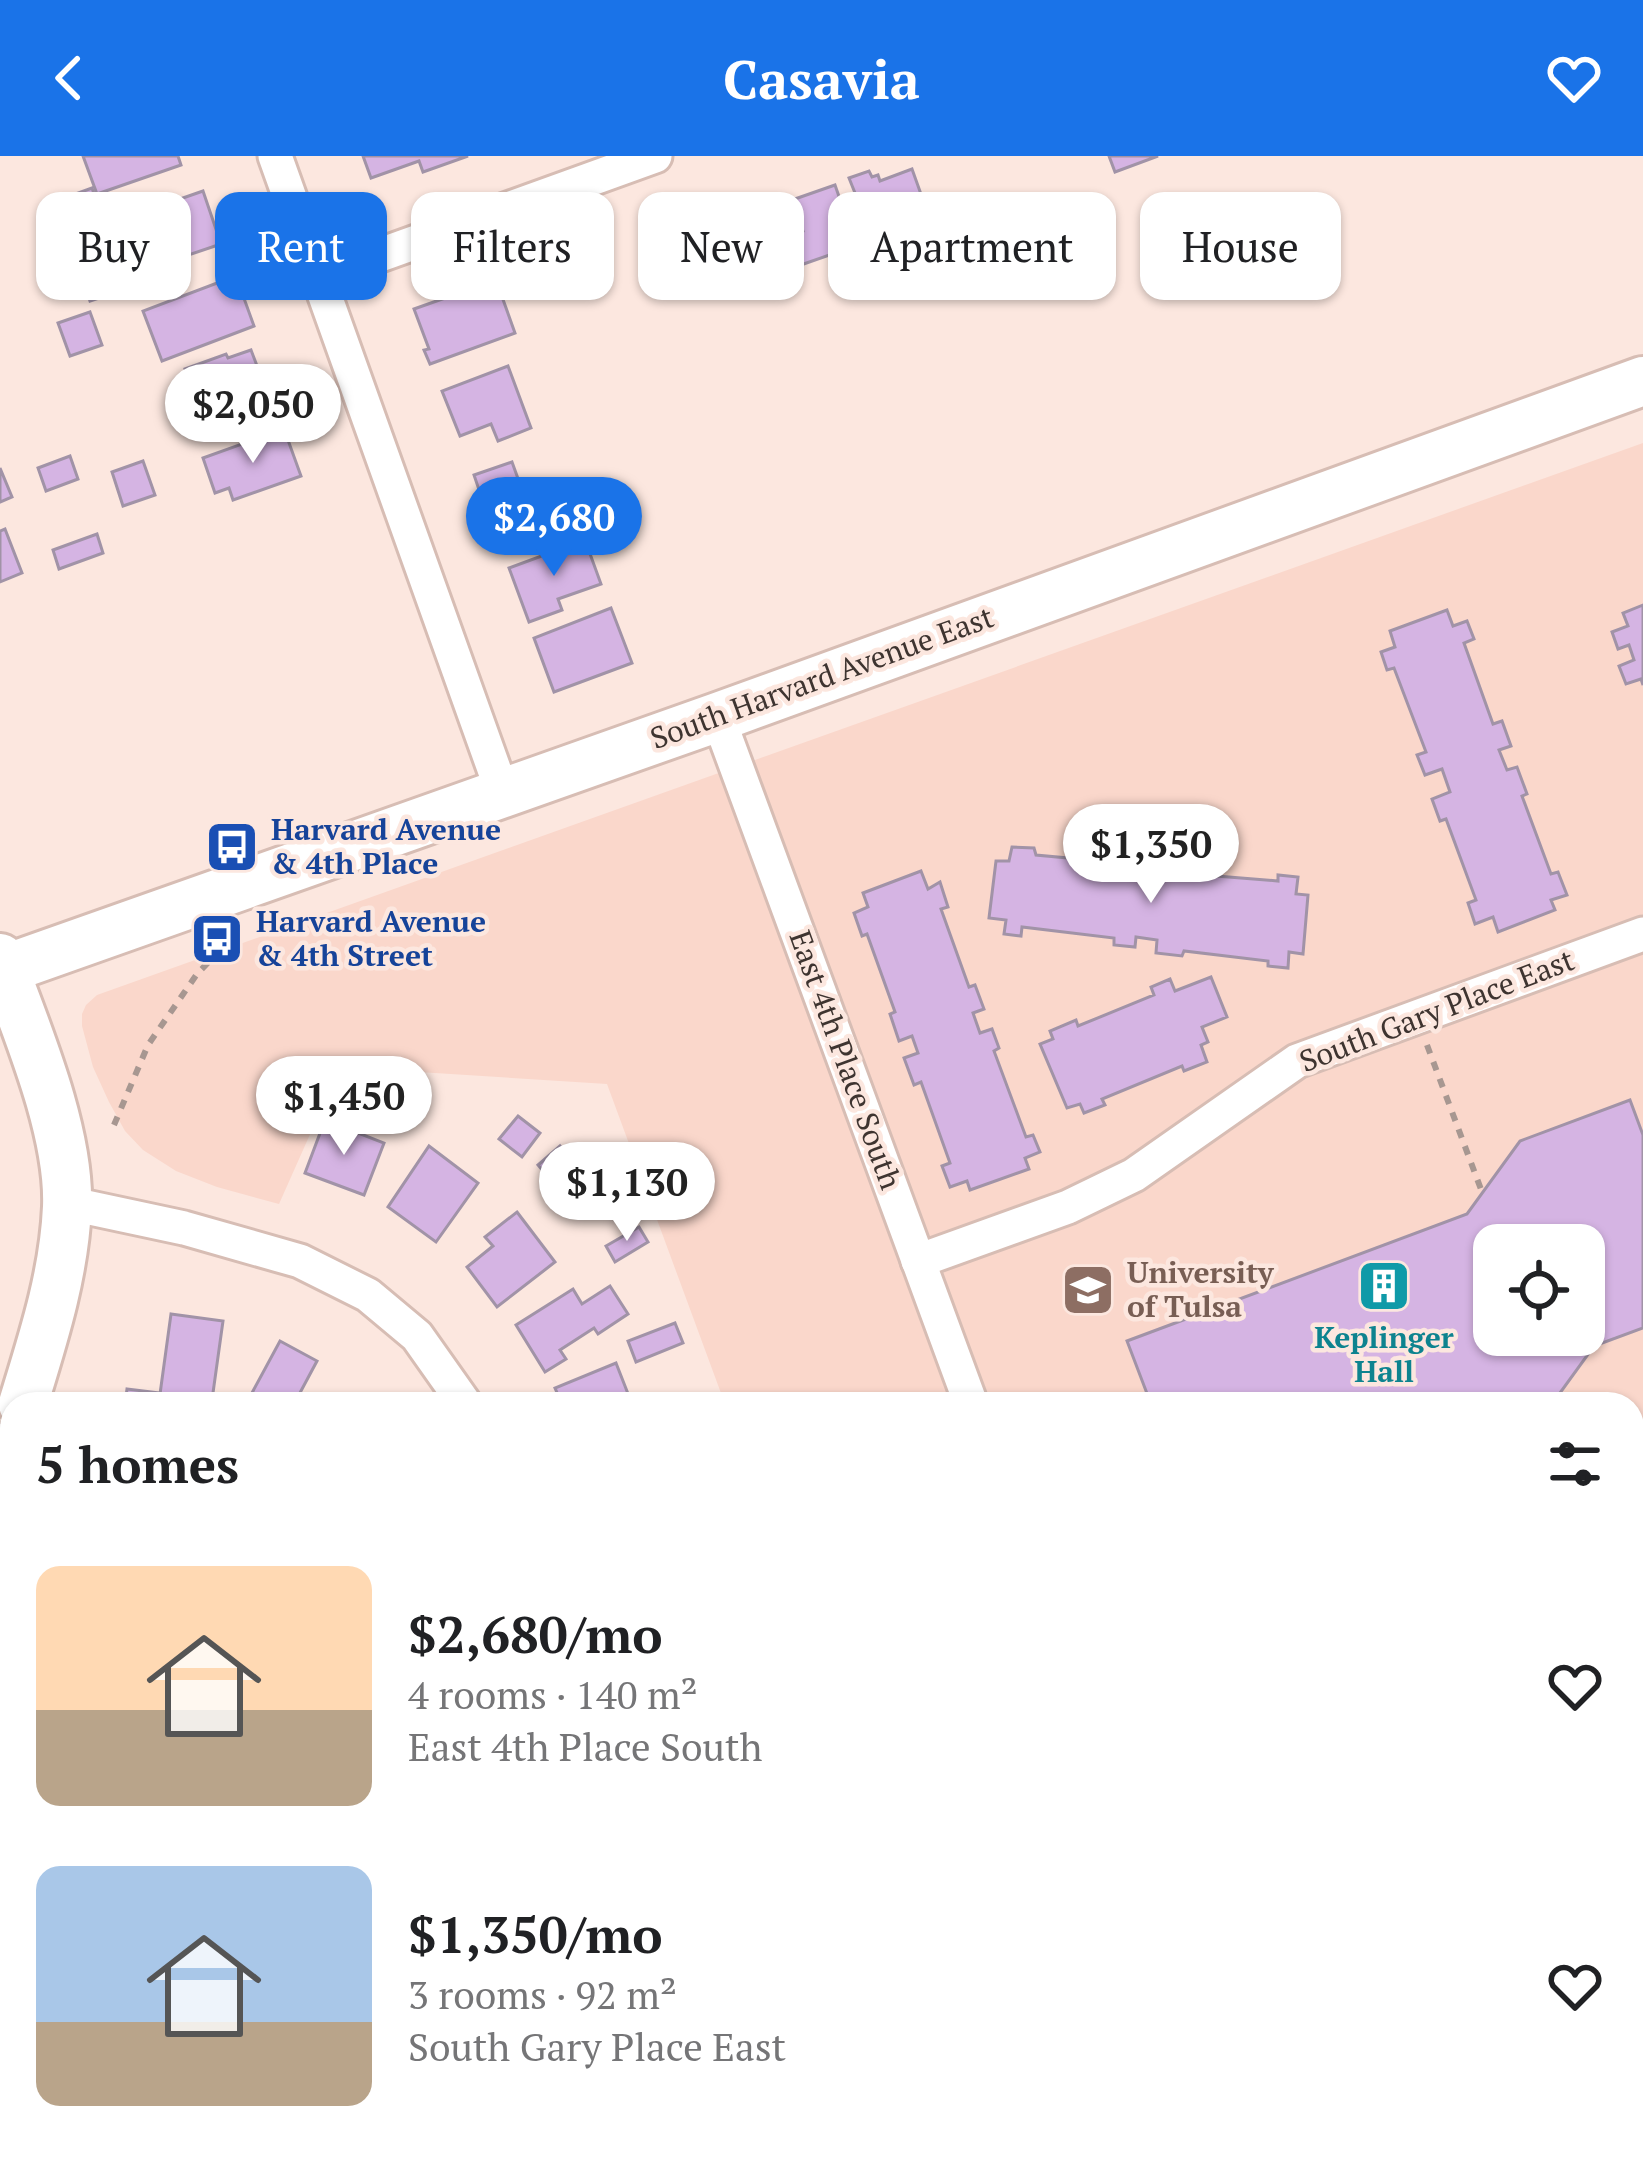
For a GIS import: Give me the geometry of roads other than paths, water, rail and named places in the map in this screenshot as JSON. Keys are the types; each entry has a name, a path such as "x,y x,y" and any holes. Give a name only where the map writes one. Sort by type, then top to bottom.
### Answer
{"main road":[{"name":"South Harvard Avenue East","path":"1,966 503,794 1643,381"},
{"path":"1,966 54,1121 67,1203 60,1270 25,1392"}],"street":[{"path":"275,156 288,192"},
{"path":"387,253 656,156"},
{"path":"327,300 503,794"},
{"name":"East 4th Place South","path":"718,717 967,1392"},
{"name":"South Gary Place East","path":"918,1261 1069,1207 1134,1175 1297,1061 1643,934"},
{"path":"67,1203 184,1228 300,1261 368,1295 417,1336 457,1392"}],"place":[{"name":"Harvard Avenue & 4th Place","path":"232,847"},
{"name":"Harvard Avenue & 4th Street","path":"217,939"},
{"name":"Keplinger Hall","path":"1384,1286"},
{"name":"University of Tulsa","path":"1088,1290"}]}
